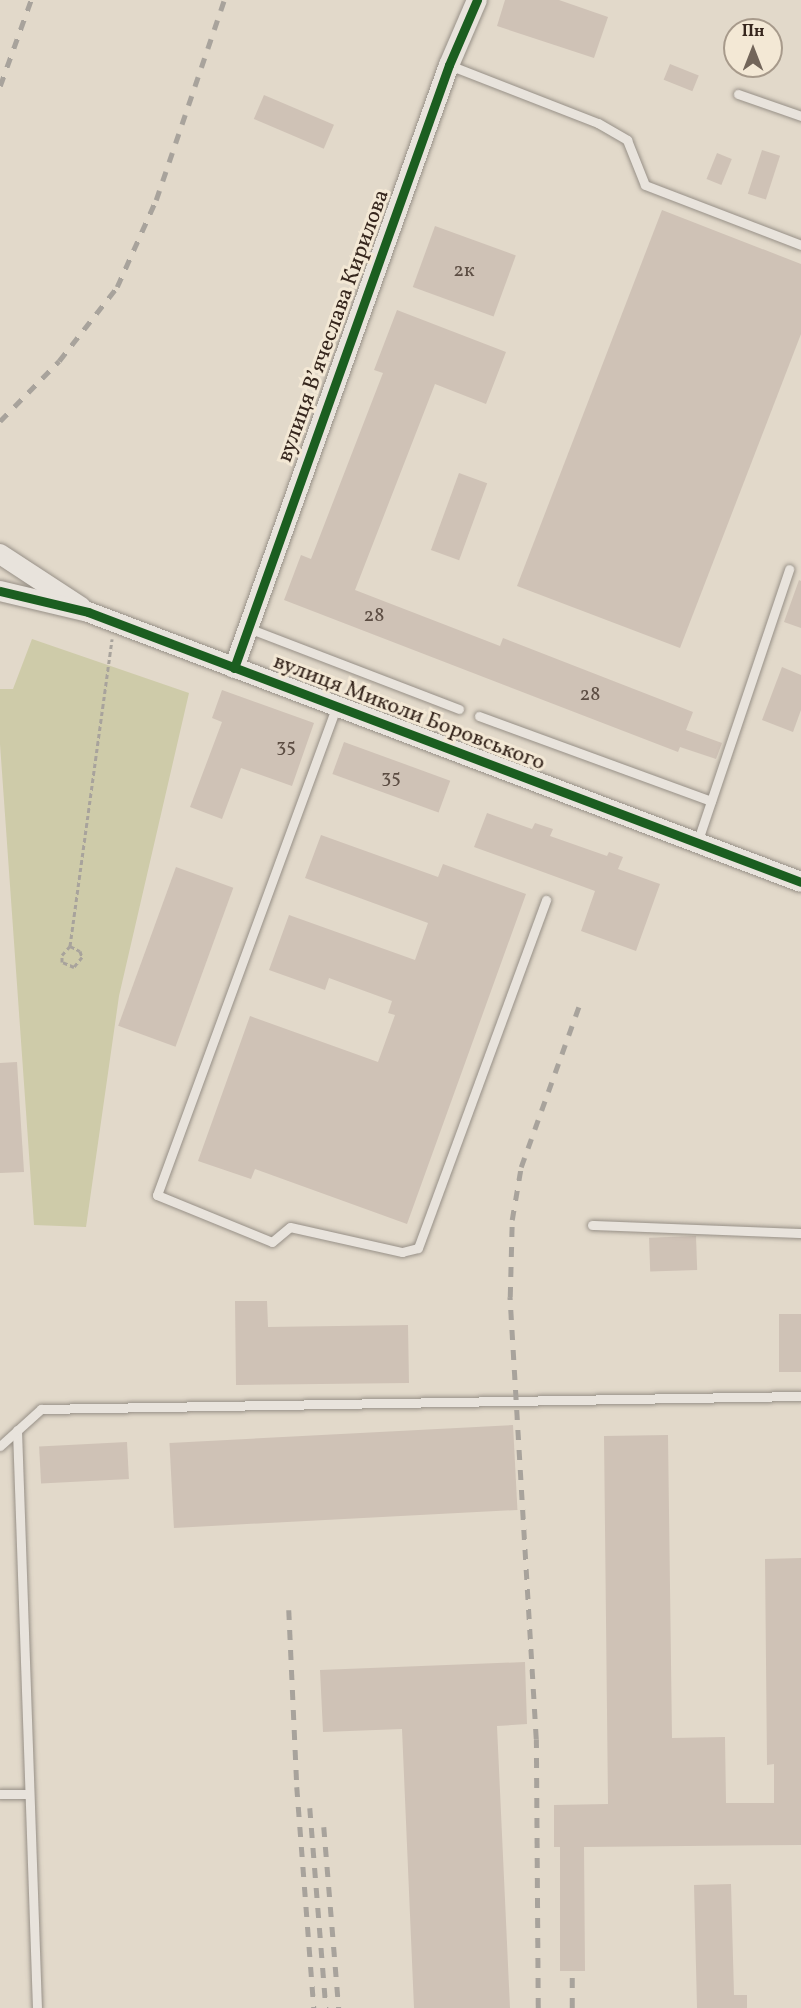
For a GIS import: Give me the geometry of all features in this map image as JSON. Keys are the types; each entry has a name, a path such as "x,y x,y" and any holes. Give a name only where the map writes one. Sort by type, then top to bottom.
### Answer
{"street":[{"name":"вулиця Вʼячеслава Кирилова","path":"234,668 246,627 449,65 477,0"},
{"name":"вулиця Миколи Боровського","path":"0,554 88,612"},
{"name":"вулиця Миколи Боровського","path":"0,591 88,612 801,882"}],"lane":[{"path":"449,65 598,123 627,140 645,185 801,246"},
{"path":"738,94 801,116"},
{"path":"696,844 789,569"},
{"path":"246,627 459,709"},
{"path":"337,705 157,1195 272,1242 290,1227 402,1252 418,1248 546,900"},
{"path":"479,716 711,801"},
{"path":"592,1225 801,1233"},
{"path":"0,1446 41,1408 801,1396"},
{"path":"17,1430 37,2008"},
{"path":"0,1794 29,1794"}],"path":[{"path":"70,946 106,665 116,623"},
{"path":"70,946 80,951 82,957 74,967 62,962 64,949 70,946"}],"shaded area":[{"path":"32,639 189,693 119,996 86,1227 34,1225 0,744 0,689 13,689"}],"building":[{"path":"505,0 559,0 608,17 594,58 497,26"},
{"path":"670,64 699,76 692,91 664,80"},
{"path":"264,95 334,125 324,149 254,119"},
{"path":"762,150 780,156 766,200 748,194"},
{"path":"717,153 732,159 721,185 707,179"},
{"path":"662,210 801,264 801,334 680,648 517,586"},
{"path":"435,226 516,255 494,316 413,287"},
{"path":"397,310 506,352 486,404 435,384 355,590 500,646 503,638 693,712 686,730 722,743 716,759 680,747 678,752 284,600 301,555 311,559 383,373 374,370"},
{"path":"459,473 487,483 459,560 431,550"},
{"path":"799,580 801,581 801,628 784,622"},
{"path":"782,667 801,675 801,710 793,732 762,720"},
{"path":"222,690 314,723 292,786 241,768 222,819 190,807 222,722 212,718"},
{"path":"344,742 450,781 439,813 332,774"},
{"path":"487,813 532,829 535,823 553,829 550,836 607,856 609,852 623,857 618,869 660,884 636,951 581,931 595,891 474,847"},
{"path":"321,835 438,877 443,864 526,894 407,1224 255,1169 251,1179 198,1161 250,1016 378,1062 395,1015 388,1013 392,1001 329,978 325,990 269,970 289,915 415,960 428,923 305,878"},
{"path":"176,867 233,888 176,1047 118,1026"},
{"path":"17,1062 24,1172 0,1173 0,1063"},
{"path":"696,1236 697,1270 650,1272 649,1238"},
{"path":"235,1301 267,1301 268,1327 408,1325 409,1383 236,1385"},
{"path":"779,1314 801,1314 801,1372 779,1372"},
{"path":"513,1425 517,1510 174,1528 169,1443"},
{"path":"668,1435 672,1738 725,1737 726,1803 774,1803 774,1764 767,1765 765,1559 801,1558 801,1845 584,1847 585,1971 560,1971 560,1847 554,1847 554,1805 608,1804 604,1436"},
{"path":"127,1442 129,1479 41,1484 39,1447"},
{"path":"525,1662 527,1724 497,1726 510,2008 414,2008 402,1729 323,1732 320,1670"},
{"path":"731,1884 734,1995 747,1995 747,2008 697,2008 694,1885"}],"railway":[{"path":"0,86 31,0"},
{"path":"0,421 59,361 117,287 156,200 224,0"},
{"path":"538,2008 536,1739 510,1297 512,1220 521,1167 581,1000"},
{"path":"289,1610 297,1787 314,2008"},
{"path":"310,1808 326,2008"},
{"path":"324,1827 339,2008"},
{"path":"572,1971 572,2008"}],"cycle path":[{"path":"234,668 449,65 477,0"},
{"path":"0,591 88,612 801,882"}]}
